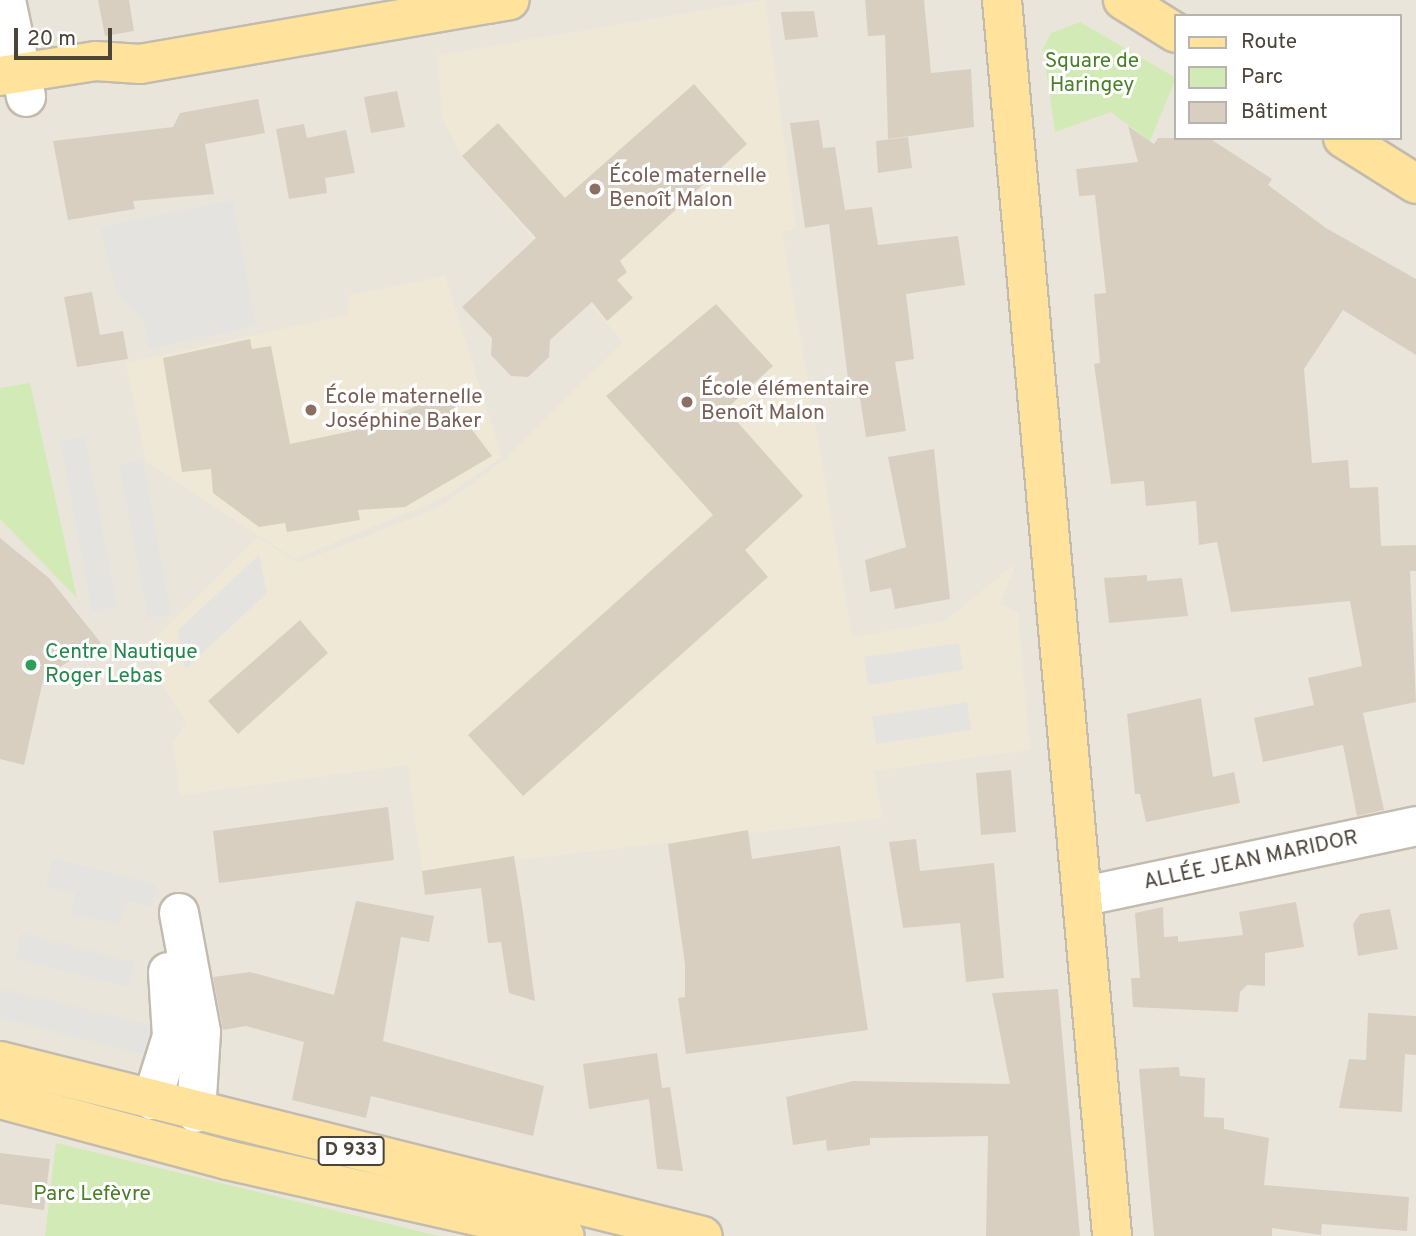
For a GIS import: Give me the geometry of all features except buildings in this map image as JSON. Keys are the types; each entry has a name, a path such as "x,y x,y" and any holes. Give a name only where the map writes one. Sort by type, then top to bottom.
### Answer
{"main road":[{"path":"12,86 96,61 140,64 509,0"},
{"path":"1002,0 1085,896 1112,1236"},
{"path":"1123,0 1174,32"},
{"path":"1346,140 1416,184"},
{"name":"D 933","path":"0,1061 196,1113 703,1236"},
{"name":"D 933","path":"0,1099 227,1160 565,1236"}],"street":[{"path":"6,0 12,86"},
{"name":"ALLÉE JEAN MARIDOR","path":"1085,896 1416,826"},
{"path":"152,1100 172,1036 165,949 179,913 201,1032 196,1113"}],"shaded area":[{"path":"0,0 1416,0 1416,1236 0,1236"},
{"name":"École élémentaire Benoît Malon","path":"765,0 796,229 782,232 852,637 945,621 1016,563 1000,604 1018,613 1030,750 874,771 882,818 422,871 408,765 180,795 173,741 186,723 160,681 154,639 258,537 298,563 438,508 502,462 623,342 462,156 442,118 438,55"},
{"path":"233,200 256,326 149,349 144,320 117,293 100,227"},
{"name":"École maternelle Joséphine Baker","path":"445,276 502,457 442,498 295,559 146,462 126,363 347,315 349,295"},
{"path":"85,437 117,606 92,611 60,441"},
{"path":"143,460 171,614 148,618 119,464"},
{"path":"259,555 267,593 185,669 178,630"},
{"path":"959,643 963,670 868,685 864,657"},
{"path":"967,702 971,730 876,744 872,717"},
{"path":"53,858 157,885 152,907 126,901 119,925 70,914 75,893 46,886"},
{"path":"21,933 135,962 129,987 15,958"},
{"path":"0,988 154,1026 147,1055 0,1018"}],"green space":[{"name":"Square de Haringey","path":"1080,22 1174,77 1174,83 1150,141 1111,112 1055,132 1043,49 1051,33"},
{"path":"30,383 77,598 0,519 0,388"},
{"name":"Parc Lefèvre","path":"56,1143 353,1215 439,1236 45,1236"}],"place":[{"name":"École maternelle Benoît Malon","path":"595,189"},
{"name":"École élémentaire Benoît Malon","path":"687,402"},
{"name":"École maternelle Joséphine Baker","path":"311,410"},
{"name":"Centre Nautique Roger Lebas","path":"31,665"}]}
